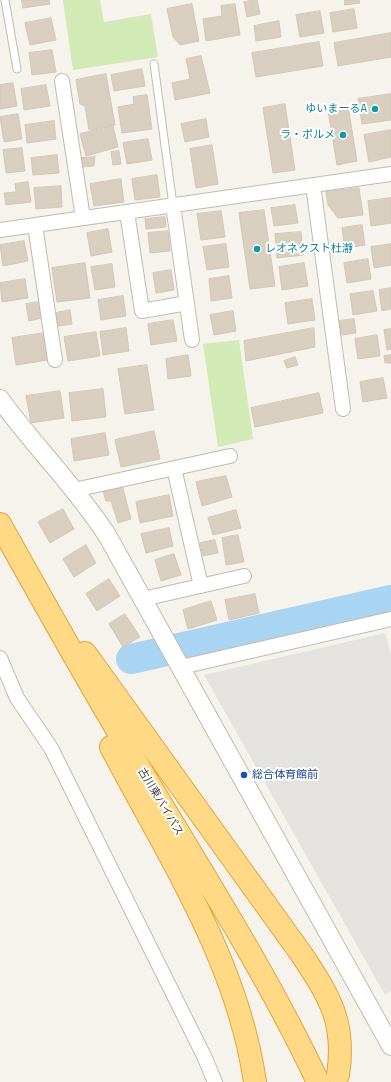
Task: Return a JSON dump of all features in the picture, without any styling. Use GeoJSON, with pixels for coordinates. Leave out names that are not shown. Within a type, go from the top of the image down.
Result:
{"type":"FeatureCollection","features":[{"type":"Feature","properties":{"kind":"highway","name":"古川東バイパス"},"geometry":{"type":"LineString","coordinates":[[0,524],[94,691],[244,943],[285,1016],[328,1078]]}},
{"type":"Feature","properties":{"kind":"highway"},"geometry":{"type":"LineString","coordinates":[[46,606],[94,664],[313,971],[336,1015],[341,1045],[328,1078]]}},
{"type":"Feature","properties":{"kind":"highway"},"geometry":{"type":"LineString","coordinates":[[94,691],[110,745],[186,886],[223,964],[244,1024],[255,1082]]}},
{"type":"Feature","properties":{"kind":"street"},"geometry":{"type":"LineString","coordinates":[[62,81],[83,218]]}},
{"type":"Feature","properties":{"kind":"street"},"geometry":{"type":"LineString","coordinates":[[0,230],[391,174]]}},
{"type":"Feature","properties":{"kind":"street"},"geometry":{"type":"LineString","coordinates":[[313,185],[343,409]]}},
{"type":"Feature","properties":{"kind":"street"},"geometry":{"type":"LineString","coordinates":[[173,205],[192,340]]}},
{"type":"Feature","properties":{"kind":"street"},"geometry":{"type":"LineString","coordinates":[[127,212],[142,311],[187,303]]}},
{"type":"Feature","properties":{"kind":"street"},"geometry":{"type":"LineString","coordinates":[[35,225],[55,360]]}},
{"type":"Feature","properties":{"kind":"street"},"geometry":{"type":"LineString","coordinates":[[0,399],[23,430],[87,505],[107,535],[391,1046]]}},
{"type":"Feature","properties":{"kind":"street"},"geometry":{"type":"LineString","coordinates":[[74,490],[230,456]]}},
{"type":"Feature","properties":{"kind":"street"},"geometry":{"type":"LineString","coordinates":[[174,468],[201,586]]}},
{"type":"Feature","properties":{"kind":"street"},"geometry":{"type":"LineString","coordinates":[[143,599],[244,576]]}},
{"type":"Feature","properties":{"kind":"street"},"geometry":{"type":"LineString","coordinates":[[175,655],[391,619]]}},
{"type":"Feature","properties":{"kind":"street"},"geometry":{"type":"LineString","coordinates":[[0,658],[17,698],[51,748],[194,1035],[215,1082]]}},
{"type":"Feature","properties":{"kind":"lane"},"geometry":{"type":"LineString","coordinates":[[5,0],[17,69]]}},
{"type":"Feature","properties":{"kind":"lane"},"geometry":{"type":"LineString","coordinates":[[154,64],[173,205]]}},
{"type":"Feature","properties":{"kind":"green space"},"geometry":{"type":"Polygon","coordinates":[[[63,0],[100,0],[104,22],[151,14],[158,57],[73,70],[63,0]]]}},
{"type":"Feature","properties":{"kind":"green space"},"geometry":{"type":"Polygon","coordinates":[[[239,340],[253,439],[218,447],[203,344],[239,340]]]}},
{"type":"Feature","properties":{"kind":"shaded area"},"geometry":{"type":"Polygon","coordinates":[[[385,633],[391,655],[391,991],[385,995],[204,675],[385,633]]]}},
{"type":"Feature","properties":{"kind":"building"},"geometry":{"type":"Polygon","coordinates":[[[22,0],[49,0],[50,4],[23,8],[22,0]]]}},
{"type":"Feature","properties":{"kind":"building"},"geometry":{"type":"Polygon","coordinates":[[[257,0],[260,14],[247,17],[244,2],[257,0]]]}},
{"type":"Feature","properties":{"kind":"building"},"geometry":{"type":"Polygon","coordinates":[[[345,0],[359,0],[360,3],[345,5],[345,0]]]}},
{"type":"Feature","properties":{"kind":"building"},"geometry":{"type":"Polygon","coordinates":[[[192,4],[199,41],[180,45],[173,37],[167,9],[192,4]]]}},
{"type":"Feature","properties":{"kind":"building"},"geometry":{"type":"Polygon","coordinates":[[[235,4],[240,35],[206,41],[203,19],[222,16],[221,6],[235,4]]]}},
{"type":"Feature","properties":{"kind":"building"},"geometry":{"type":"Polygon","coordinates":[[[354,9],[357,28],[333,32],[330,13],[354,9]]]}},
{"type":"Feature","properties":{"kind":"building"},"geometry":{"type":"Polygon","coordinates":[[[320,11],[324,33],[300,37],[296,15],[320,11]]]}},
{"type":"Feature","properties":{"kind":"building"},"geometry":{"type":"Polygon","coordinates":[[[51,18],[56,40],[30,45],[25,23],[51,18]]]}},
{"type":"Feature","properties":{"kind":"building"},"geometry":{"type":"Polygon","coordinates":[[[279,21],[281,37],[256,41],[254,26],[279,21]]]}},
{"type":"Feature","properties":{"kind":"building"},"geometry":{"type":"Polygon","coordinates":[[[391,33],[391,57],[338,66],[334,43],[391,33]]]}},
{"type":"Feature","properties":{"kind":"building"},"geometry":{"type":"Polygon","coordinates":[[[319,42],[323,66],[256,77],[252,53],[319,42]]]}},
{"type":"Feature","properties":{"kind":"building"},"geometry":{"type":"Polygon","coordinates":[[[52,50],[56,72],[32,75],[29,53],[52,50]]]}},
{"type":"Feature","properties":{"kind":"building"},"geometry":{"type":"Polygon","coordinates":[[[201,56],[210,93],[175,100],[172,83],[190,79],[186,59],[201,56]]]}},
{"type":"Feature","properties":{"kind":"building"},"geometry":{"type":"Polygon","coordinates":[[[142,69],[145,86],[114,91],[111,75],[142,69]]]}},
{"type":"Feature","properties":{"kind":"building"},"geometry":{"type":"Polygon","coordinates":[[[106,74],[115,125],[89,130],[85,106],[80,104],[76,80],[106,74]]]}},
{"type":"Feature","properties":{"kind":"building"},"geometry":{"type":"Polygon","coordinates":[[[13,83],[17,106],[0,109],[0,85],[13,83]]]}},
{"type":"Feature","properties":{"kind":"building"},"geometry":{"type":"Polygon","coordinates":[[[46,85],[50,106],[24,110],[21,89],[46,85]]]}},
{"type":"Feature","properties":{"kind":"building","name":"ゆいまーるA"},"geometry":{"type":"Polygon","coordinates":[[[391,94],[391,120],[362,124],[358,99],[391,94]]]}},
{"type":"Feature","properties":{"kind":"building"},"geometry":{"type":"Polygon","coordinates":[[[147,95],[152,129],[122,133],[118,107],[134,104],[133,97],[147,95]]]}},
{"type":"Feature","properties":{"kind":"building"},"geometry":{"type":"Polygon","coordinates":[[[285,104],[295,170],[273,173],[263,108],[285,104]]]}},
{"type":"Feature","properties":{"kind":"building","name":"ラ・ポルメ"},"geometry":{"type":"Polygon","coordinates":[[[348,106],[357,161],[337,165],[328,110],[348,106]]]}},
{"type":"Feature","properties":{"kind":"building"},"geometry":{"type":"Polygon","coordinates":[[[18,114],[22,139],[4,142],[0,117],[18,114]]]}},
{"type":"Feature","properties":{"kind":"building"},"geometry":{"type":"Polygon","coordinates":[[[206,119],[209,137],[185,142],[181,124],[206,119]]]}},
{"type":"Feature","properties":{"kind":"building"},"geometry":{"type":"Polygon","coordinates":[[[54,121],[56,139],[27,143],[25,125],[54,121]]]}},
{"type":"Feature","properties":{"kind":"building"},"geometry":{"type":"Polygon","coordinates":[[[113,126],[118,147],[86,156],[80,134],[113,126]]]}},
{"type":"Feature","properties":{"kind":"building"},"geometry":{"type":"Polygon","coordinates":[[[391,130],[391,157],[369,162],[364,135],[391,130]]]}},
{"type":"Feature","properties":{"kind":"building"},"geometry":{"type":"Polygon","coordinates":[[[148,139],[152,160],[127,164],[123,143],[148,139]]]}},
{"type":"Feature","properties":{"kind":"building"},"geometry":{"type":"Polygon","coordinates":[[[212,145],[218,184],[196,188],[190,149],[212,145]]]}},
{"type":"Feature","properties":{"kind":"building"},"geometry":{"type":"Polygon","coordinates":[[[22,148],[25,171],[6,173],[3,150],[22,148]]]}},
{"type":"Feature","properties":{"kind":"building"},"geometry":{"type":"Polygon","coordinates":[[[119,151],[121,164],[113,165],[111,152],[119,151]]]}},
{"type":"Feature","properties":{"kind":"building"},"geometry":{"type":"Polygon","coordinates":[[[57,155],[59,173],[33,175],[31,158],[57,155]]]}},
{"type":"Feature","properties":{"kind":"building"},"geometry":{"type":"Polygon","coordinates":[[[95,157],[94,166],[82,167],[82,158],[95,157]]]}},
{"type":"Feature","properties":{"kind":"building"},"geometry":{"type":"Polygon","coordinates":[[[157,175],[160,197],[135,200],[132,179],[157,175]]]}},
{"type":"Feature","properties":{"kind":"building"},"geometry":{"type":"Polygon","coordinates":[[[121,179],[124,202],[94,206],[90,184],[121,179]]]}},
{"type":"Feature","properties":{"kind":"building"},"geometry":{"type":"Polygon","coordinates":[[[28,182],[31,202],[6,205],[4,193],[16,192],[15,184],[28,182]]]}},
{"type":"Feature","properties":{"kind":"building"},"geometry":{"type":"Polygon","coordinates":[[[61,186],[62,207],[36,209],[34,188],[61,186]]]}},
{"type":"Feature","properties":{"kind":"building"},"geometry":{"type":"Polygon","coordinates":[[[359,188],[363,215],[338,218],[328,205],[326,192],[359,188]]]}},
{"type":"Feature","properties":{"kind":"building"},"geometry":{"type":"Polygon","coordinates":[[[391,198],[391,223],[371,226],[368,201],[391,198]]]}},
{"type":"Feature","properties":{"kind":"building"},"geometry":{"type":"Polygon","coordinates":[[[295,205],[298,223],[274,226],[271,208],[295,205]]]}},
{"type":"Feature","properties":{"kind":"building","name":"レオネクスト杜瀞"},"geometry":{"type":"Polygon","coordinates":[[[264,210],[275,286],[250,289],[239,213],[264,210]]]}},
{"type":"Feature","properties":{"kind":"building"},"geometry":{"type":"Polygon","coordinates":[[[221,211],[225,237],[201,240],[197,214],[221,211]]]}},
{"type":"Feature","properties":{"kind":"building"},"geometry":{"type":"Polygon","coordinates":[[[165,217],[166,227],[146,229],[145,219],[165,217]]]}},
{"type":"Feature","properties":{"kind":"building"},"geometry":{"type":"Polygon","coordinates":[[[362,225],[365,245],[345,248],[342,228],[362,225]]]}},
{"type":"Feature","properties":{"kind":"building"},"geometry":{"type":"Polygon","coordinates":[[[108,229],[112,252],[91,256],[87,233],[108,229]]]}},
{"type":"Feature","properties":{"kind":"building"},"geometry":{"type":"Polygon","coordinates":[[[168,231],[170,251],[150,253],[148,233],[168,231]]]}},
{"type":"Feature","properties":{"kind":"building"},"geometry":{"type":"Polygon","coordinates":[[[301,232],[303,255],[277,258],[275,234],[301,232]]]}},
{"type":"Feature","properties":{"kind":"building"},"geometry":{"type":"Polygon","coordinates":[[[24,241],[28,261],[3,266],[0,245],[24,241]]]}},
{"type":"Feature","properties":{"kind":"building"},"geometry":{"type":"Polygon","coordinates":[[[226,244],[229,267],[207,270],[203,247],[226,244]]]}},
{"type":"Feature","properties":{"kind":"building"},"geometry":{"type":"Polygon","coordinates":[[[391,244],[391,265],[374,268],[371,247],[391,244]]]}},
{"type":"Feature","properties":{"kind":"building"},"geometry":{"type":"Polygon","coordinates":[[[368,259],[371,279],[347,283],[344,263],[368,259]]]}},
{"type":"Feature","properties":{"kind":"building"},"geometry":{"type":"Polygon","coordinates":[[[85,263],[90,298],[57,302],[52,268],[85,263]]]}},
{"type":"Feature","properties":{"kind":"building"},"geometry":{"type":"Polygon","coordinates":[[[304,263],[308,286],[282,290],[279,267],[304,263]]]}},
{"type":"Feature","properties":{"kind":"building"},"geometry":{"type":"Polygon","coordinates":[[[112,264],[115,287],[95,290],[91,267],[112,264]]]}},
{"type":"Feature","properties":{"kind":"building"},"geometry":{"type":"Polygon","coordinates":[[[171,270],[174,290],[156,293],[153,273],[171,270]]]}},
{"type":"Feature","properties":{"kind":"building"},"geometry":{"type":"Polygon","coordinates":[[[229,276],[232,298],[211,301],[209,279],[229,276]]]}},
{"type":"Feature","properties":{"kind":"building"},"geometry":{"type":"Polygon","coordinates":[[[25,279],[28,298],[2,302],[0,283],[25,279]]]}},
{"type":"Feature","properties":{"kind":"building"},"geometry":{"type":"Polygon","coordinates":[[[391,288],[391,309],[382,311],[379,290],[391,288]]]}},
{"type":"Feature","properties":{"kind":"building"},"geometry":{"type":"Polygon","coordinates":[[[373,291],[377,311],[353,315],[350,294],[373,291]]]}},
{"type":"Feature","properties":{"kind":"building"},"geometry":{"type":"Polygon","coordinates":[[[123,296],[126,316],[101,320],[98,300],[123,296]]]}},
{"type":"Feature","properties":{"kind":"building"},"geometry":{"type":"Polygon","coordinates":[[[312,299],[315,320],[288,324],[285,303],[312,299]]]}},
{"type":"Feature","properties":{"kind":"building"},"geometry":{"type":"Polygon","coordinates":[[[39,302],[42,318],[29,321],[26,304],[39,302]]]}},
{"type":"Feature","properties":{"kind":"building"},"geometry":{"type":"Polygon","coordinates":[[[70,310],[72,324],[58,326],[56,313],[70,310]]]}},
{"type":"Feature","properties":{"kind":"building"},"geometry":{"type":"Polygon","coordinates":[[[233,311],[236,331],[214,335],[210,315],[233,311]]]}},
{"type":"Feature","properties":{"kind":"building"},"geometry":{"type":"Polygon","coordinates":[[[354,319],[356,333],[342,335],[339,321],[354,319]]]}},
{"type":"Feature","properties":{"kind":"building"},"geometry":{"type":"Polygon","coordinates":[[[173,320],[177,341],[151,345],[148,324],[173,320]]]}},
{"type":"Feature","properties":{"kind":"building"},"geometry":{"type":"Polygon","coordinates":[[[126,328],[129,351],[103,355],[100,332],[126,328]]]}},
{"type":"Feature","properties":{"kind":"building"},"geometry":{"type":"Polygon","coordinates":[[[314,328],[315,347],[246,361],[244,341],[314,328]]]}},
{"type":"Feature","properties":{"kind":"building"},"geometry":{"type":"Polygon","coordinates":[[[391,329],[391,349],[387,350],[384,330],[391,329]]]}},
{"type":"Feature","properties":{"kind":"building"},"geometry":{"type":"Polygon","coordinates":[[[96,332],[100,356],[68,361],[64,337],[96,332]]]}},
{"type":"Feature","properties":{"kind":"building"},"geometry":{"type":"Polygon","coordinates":[[[44,333],[48,360],[16,365],[12,338],[44,333]]]}},
{"type":"Feature","properties":{"kind":"building"},"geometry":{"type":"Polygon","coordinates":[[[377,335],[380,356],[358,359],[355,339],[377,335]]]}},
{"type":"Feature","properties":{"kind":"building"},"geometry":{"type":"Polygon","coordinates":[[[188,355],[191,376],[168,379],[166,359],[188,355]]]}},
{"type":"Feature","properties":{"kind":"building"},"geometry":{"type":"Polygon","coordinates":[[[391,355],[391,363],[385,363],[384,356],[391,355]]]}},
{"type":"Feature","properties":{"kind":"building"},"geometry":{"type":"Polygon","coordinates":[[[295,357],[298,365],[287,368],[284,361],[295,357]]]}},
{"type":"Feature","properties":{"kind":"building"},"geometry":{"type":"Polygon","coordinates":[[[147,365],[154,410],[125,414],[118,369],[147,365]]]}},
{"type":"Feature","properties":{"kind":"building"},"geometry":{"type":"Polygon","coordinates":[[[383,378],[387,398],[363,402],[360,382],[383,378]]]}},
{"type":"Feature","properties":{"kind":"building"},"geometry":{"type":"Polygon","coordinates":[[[103,389],[106,417],[72,421],[69,393],[103,389]]]}},
{"type":"Feature","properties":{"kind":"building"},"geometry":{"type":"Polygon","coordinates":[[[60,391],[64,418],[31,423],[26,396],[60,391]]]}},
{"type":"Feature","properties":{"kind":"building"},"geometry":{"type":"Polygon","coordinates":[[[319,393],[323,413],[255,427],[251,408],[319,393]]]}},
{"type":"Feature","properties":{"kind":"building"},"geometry":{"type":"Polygon","coordinates":[[[154,431],[160,459],[121,467],[115,440],[154,431]]]}},
{"type":"Feature","properties":{"kind":"building"},"geometry":{"type":"Polygon","coordinates":[[[105,433],[109,455],[74,461],[71,439],[105,433]]]}},
{"type":"Feature","properties":{"kind":"building"},"geometry":{"type":"Polygon","coordinates":[[[226,476],[232,497],[202,506],[196,482],[226,476]]]}},
{"type":"Feature","properties":{"kind":"building"},"geometry":{"type":"Polygon","coordinates":[[[122,485],[131,519],[118,523],[111,501],[106,501],[103,491],[122,485]]]}},
{"type":"Feature","properties":{"kind":"building"},"geometry":{"type":"Polygon","coordinates":[[[169,495],[173,516],[140,523],[136,502],[169,495]]]}},
{"type":"Feature","properties":{"kind":"building"},"geometry":{"type":"Polygon","coordinates":[[[63,509],[74,529],[50,543],[38,522],[63,509]]]}},
{"type":"Feature","properties":{"kind":"building"},"geometry":{"type":"Polygon","coordinates":[[[236,510],[241,528],[213,535],[208,518],[236,510]]]}},
{"type":"Feature","properties":{"kind":"building"},"geometry":{"type":"Polygon","coordinates":[[[169,528],[173,546],[146,553],[141,534],[169,528]]]}},
{"type":"Feature","properties":{"kind":"building"},"geometry":{"type":"Polygon","coordinates":[[[238,535],[244,562],[226,565],[222,538],[238,535]]]}},
{"type":"Feature","properties":{"kind":"building"},"geometry":{"type":"Polygon","coordinates":[[[215,540],[218,553],[203,556],[200,543],[215,540]]]}},
{"type":"Feature","properties":{"kind":"building"},"geometry":{"type":"Polygon","coordinates":[[[86,545],[96,563],[74,577],[63,559],[86,545]]]}},
{"type":"Feature","properties":{"kind":"building"},"geometry":{"type":"Polygon","coordinates":[[[174,554],[181,575],[161,581],[155,560],[174,554]]]}},
{"type":"Feature","properties":{"kind":"building"},"geometry":{"type":"Polygon","coordinates":[[[109,579],[120,596],[97,611],[86,594],[109,579]]]}},
{"type":"Feature","properties":{"kind":"building"},"geometry":{"type":"Polygon","coordinates":[[[255,594],[259,613],[229,620],[225,600],[255,594]]]}},
{"type":"Feature","properties":{"kind":"building"},"geometry":{"type":"Polygon","coordinates":[[[211,601],[217,620],[188,629],[183,610],[211,601]]]}},
{"type":"Feature","properties":{"kind":"building"},"geometry":{"type":"Polygon","coordinates":[[[125,614],[140,637],[123,647],[109,624],[125,614]]]}},
{"type":"Feature","properties":{"kind":"waterway"},"geometry":{"type":"LineString","coordinates":[[131,659],[391,600]]}},
{"type":"Feature","properties":{"kind":"place","name":"ゆいまーるA"},"geometry":{"type":"Point","coordinates":[375,109]}},
{"type":"Feature","properties":{"kind":"place","name":"ラ・ポルメ"},"geometry":{"type":"Point","coordinates":[343,135]}},
{"type":"Feature","properties":{"kind":"place","name":"レオネクスト杜瀞"},"geometry":{"type":"Point","coordinates":[257,249]}},
{"type":"Feature","properties":{"kind":"place","name":"総合体育館前"},"geometry":{"type":"Point","coordinates":[244,775]}}]}
